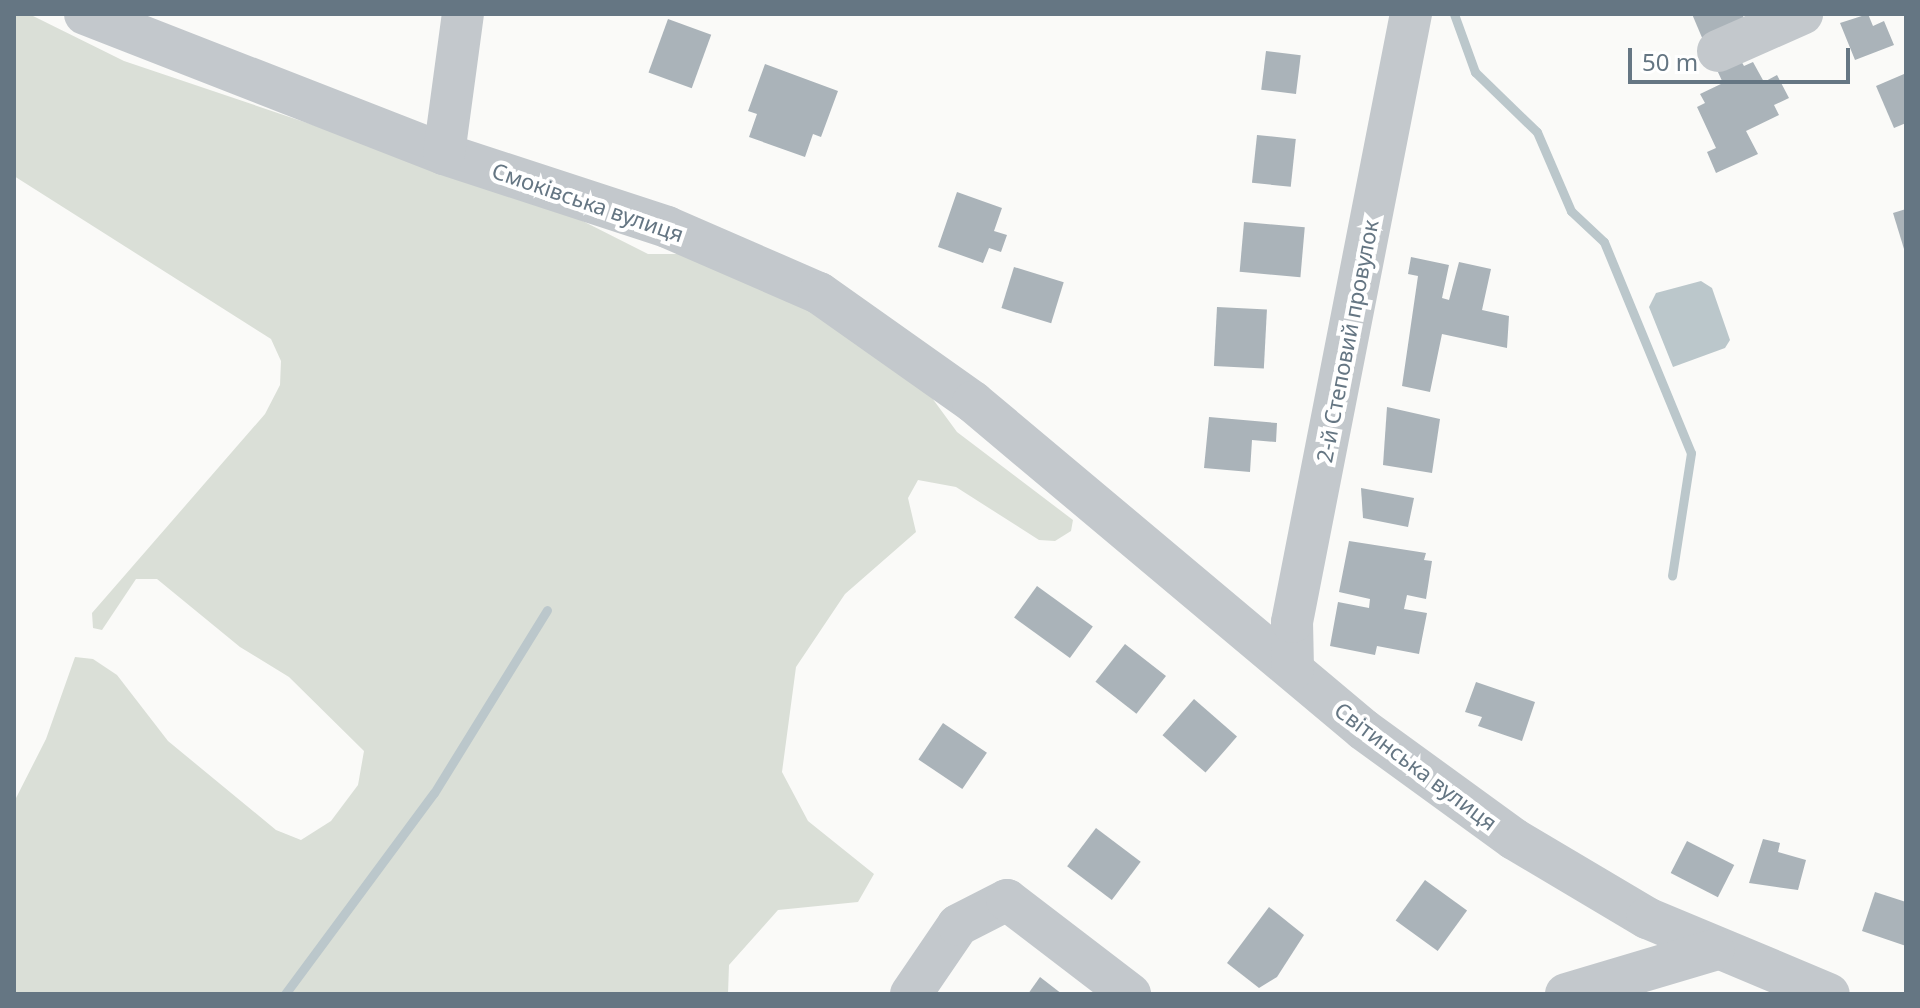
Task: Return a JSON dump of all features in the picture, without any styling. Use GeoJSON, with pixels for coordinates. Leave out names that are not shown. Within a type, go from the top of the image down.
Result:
{"type":"FeatureCollection","features":[{"type":"Feature","properties":{"kind":"street","name":"Смоківська вулиця"},"geometry":{"type":"LineString","coordinates":[[85,14],[444,154],[667,227],[819,293],[903,350],[1049,465]]}},
{"type":"Feature","properties":{"kind":"street"},"geometry":{"type":"LineString","coordinates":[[444,154],[463,14]]}},
{"type":"Feature","properties":{"kind":"street","name":"2-й Степовий провулок"},"geometry":{"type":"LineString","coordinates":[[1293,669],[1292,622],[1411,14]]}},
{"type":"Feature","properties":{"kind":"street"},"geometry":{"type":"LineString","coordinates":[[1718,51],[1802,14]]}},
{"type":"Feature","properties":{"kind":"street","name":"Світинська вулиця"},"geometry":{"type":"LineString","coordinates":[[1049,465],[1364,730],[1514,839],[1647,918],[1714,950],[1829,994]]}},
{"type":"Feature","properties":{"kind":"street"},"geometry":{"type":"LineString","coordinates":[[911,994],[958,925],[1007,900],[1130,994]]}},
{"type":"Feature","properties":{"kind":"street"},"geometry":{"type":"LineString","coordinates":[[1566,994],[1714,950]]}},
{"type":"Feature","properties":{"kind":"street"},"geometry":{"type":"LineString","coordinates":[[1675,994],[1714,950]]}},
{"type":"Feature","properties":{"kind":"shaded area"},"geometry":{"type":"Polygon","coordinates":[[[14,14],[29,14],[124,61],[553,206],[648,254],[688,254],[804,306],[924,387],[957,432],[1073,520],[1071,531],[1055,541],[1039,540],[956,487],[918,480],[908,498],[916,532],[845,594],[796,667],[782,772],[808,821],[874,874],[858,902],[778,910],[729,965],[728,994],[14,994],[14,802],[46,739],[75,657],[93,659],[117,675],[168,741],[276,830],[301,840],[331,821],[358,785],[364,751],[289,677],[240,647],[157,579],[136,579],[102,630],[93,628],[92,613],[265,414],[280,385],[281,361],[271,339],[14,176],[14,14]]]}},
{"type":"Feature","properties":{"kind":"shaded area"},"geometry":{"type":"Polygon","coordinates":[[[1701,281],[1712,288],[1730,340],[1725,348],[1673,367],[1649,307],[1656,293],[1701,281]]]}},
{"type":"Feature","properties":{"kind":"building"},"geometry":{"type":"Polygon","coordinates":[[[1692,14],[1742,14],[1746,22],[1703,40],[1692,14]]]}},
{"type":"Feature","properties":{"kind":"building"},"geometry":{"type":"Polygon","coordinates":[[[1868,14],[1873,26],[1884,21],[1894,45],[1855,60],[1840,23],[1868,14]]]}},
{"type":"Feature","properties":{"kind":"building"},"geometry":{"type":"Polygon","coordinates":[[[668,19],[711,35],[692,88],[649,73],[668,19]]]}},
{"type":"Feature","properties":{"kind":"building"},"geometry":{"type":"Polygon","coordinates":[[[1266,51],[1301,55],[1296,94],[1261,90],[1266,51]]]}},
{"type":"Feature","properties":{"kind":"building"},"geometry":{"type":"Polygon","coordinates":[[[1740,59],[1744,66],[1753,62],[1764,82],[1777,75],[1789,98],[1774,105],[1779,115],[1746,131],[1758,154],[1716,173],[1707,152],[1716,148],[1697,107],[1705,103],[1700,94],[1723,83],[1717,70],[1740,59]]]}},
{"type":"Feature","properties":{"kind":"building"},"geometry":{"type":"Polygon","coordinates":[[[765,64],[838,91],[821,137],[813,134],[805,157],[749,137],[757,114],[748,111],[765,64]]]}},
{"type":"Feature","properties":{"kind":"building"},"geometry":{"type":"Polygon","coordinates":[[[1904,74],[1906,123],[1894,128],[1876,86],[1904,74]]]}},
{"type":"Feature","properties":{"kind":"building"},"geometry":{"type":"Polygon","coordinates":[[[1257,135],[1296,139],[1291,187],[1252,183],[1257,135]]]}},
{"type":"Feature","properties":{"kind":"building"},"geometry":{"type":"Polygon","coordinates":[[[957,192],[1002,208],[994,231],[1007,235],[1001,252],[989,248],[983,263],[938,247],[957,192]]]}},
{"type":"Feature","properties":{"kind":"building"},"geometry":{"type":"Polygon","coordinates":[[[1906,209],[1906,248],[1904,249],[1893,213],[1906,209]]]}},
{"type":"Feature","properties":{"kind":"building"},"geometry":{"type":"Polygon","coordinates":[[[1244,222],[1305,227],[1300,277],[1240,272],[1244,222]]]}},
{"type":"Feature","properties":{"kind":"building"},"geometry":{"type":"Polygon","coordinates":[[[1411,257],[1449,265],[1442,298],[1449,300],[1459,262],[1491,269],[1482,310],[1509,316],[1507,348],[1442,334],[1430,392],[1402,386],[1418,276],[1408,274],[1411,257]]]}},
{"type":"Feature","properties":{"kind":"building"},"geometry":{"type":"Polygon","coordinates":[[[1014,267],[1064,282],[1051,323],[1001,308],[1014,267]]]}},
{"type":"Feature","properties":{"kind":"building"},"geometry":{"type":"Polygon","coordinates":[[[1217,307],[1267,310],[1264,369],[1214,366],[1217,307]]]}},
{"type":"Feature","properties":{"kind":"building"},"geometry":{"type":"Polygon","coordinates":[[[1387,407],[1440,419],[1432,473],[1383,465],[1387,407]]]}},
{"type":"Feature","properties":{"kind":"building"},"geometry":{"type":"Polygon","coordinates":[[[1209,417],[1277,423],[1276,442],[1252,440],[1250,472],[1204,468],[1209,417]]]}},
{"type":"Feature","properties":{"kind":"building"},"geometry":{"type":"Polygon","coordinates":[[[1361,488],[1414,498],[1408,527],[1363,518],[1361,488]]]}},
{"type":"Feature","properties":{"kind":"building"},"geometry":{"type":"Polygon","coordinates":[[[1349,541],[1426,553],[1424,560],[1432,561],[1426,599],[1407,595],[1404,609],[1427,613],[1419,654],[1377,646],[1375,655],[1330,646],[1338,602],[1369,608],[1370,599],[1339,592],[1349,541]]]}},
{"type":"Feature","properties":{"kind":"building"},"geometry":{"type":"Polygon","coordinates":[[[1037,586],[1093,627],[1070,658],[1014,618],[1037,586]]]}},
{"type":"Feature","properties":{"kind":"building"},"geometry":{"type":"Polygon","coordinates":[[[1125,644],[1166,676],[1136,714],[1095,682],[1125,644]]]}},
{"type":"Feature","properties":{"kind":"building"},"geometry":{"type":"Polygon","coordinates":[[[1476,682],[1535,702],[1522,741],[1478,726],[1482,717],[1465,712],[1476,682]]]}},
{"type":"Feature","properties":{"kind":"building"},"geometry":{"type":"Polygon","coordinates":[[[1194,699],[1237,736],[1206,773],[1163,735],[1194,699]]]}},
{"type":"Feature","properties":{"kind":"building"},"geometry":{"type":"Polygon","coordinates":[[[943,723],[987,753],[962,789],[918,759],[943,723]]]}},
{"type":"Feature","properties":{"kind":"building"},"geometry":{"type":"Polygon","coordinates":[[[1096,828],[1141,862],[1112,900],[1067,866],[1096,828]]]}},
{"type":"Feature","properties":{"kind":"building"},"geometry":{"type":"Polygon","coordinates":[[[1763,839],[1780,843],[1778,852],[1806,860],[1798,890],[1749,883],[1763,839]]]}},
{"type":"Feature","properties":{"kind":"building"},"geometry":{"type":"Polygon","coordinates":[[[1687,841],[1734,865],[1718,897],[1671,873],[1687,841]]]}},
{"type":"Feature","properties":{"kind":"building"},"geometry":{"type":"Polygon","coordinates":[[[1425,880],[1467,911],[1438,951],[1396,920],[1425,880]]]}},
{"type":"Feature","properties":{"kind":"building"},"geometry":{"type":"Polygon","coordinates":[[[1875,892],[1906,902],[1906,946],[1862,931],[1875,892]]]}},
{"type":"Feature","properties":{"kind":"building"},"geometry":{"type":"Polygon","coordinates":[[[1269,907],[1304,935],[1277,977],[1259,988],[1227,963],[1269,907]]]}},
{"type":"Feature","properties":{"kind":"building"},"geometry":{"type":"Polygon","coordinates":[[[1040,977],[1062,994],[1028,994],[1040,977]]]}},
{"type":"Feature","properties":{"kind":"waterway"},"geometry":{"type":"LineString","coordinates":[[1454,14],[1475,72],[1537,132],[1571,211],[1604,242],[1691,453],[1672,576]]}},
{"type":"Feature","properties":{"kind":"waterway"},"geometry":{"type":"LineString","coordinates":[[285,994],[434,793],[547,610]]}}]}
